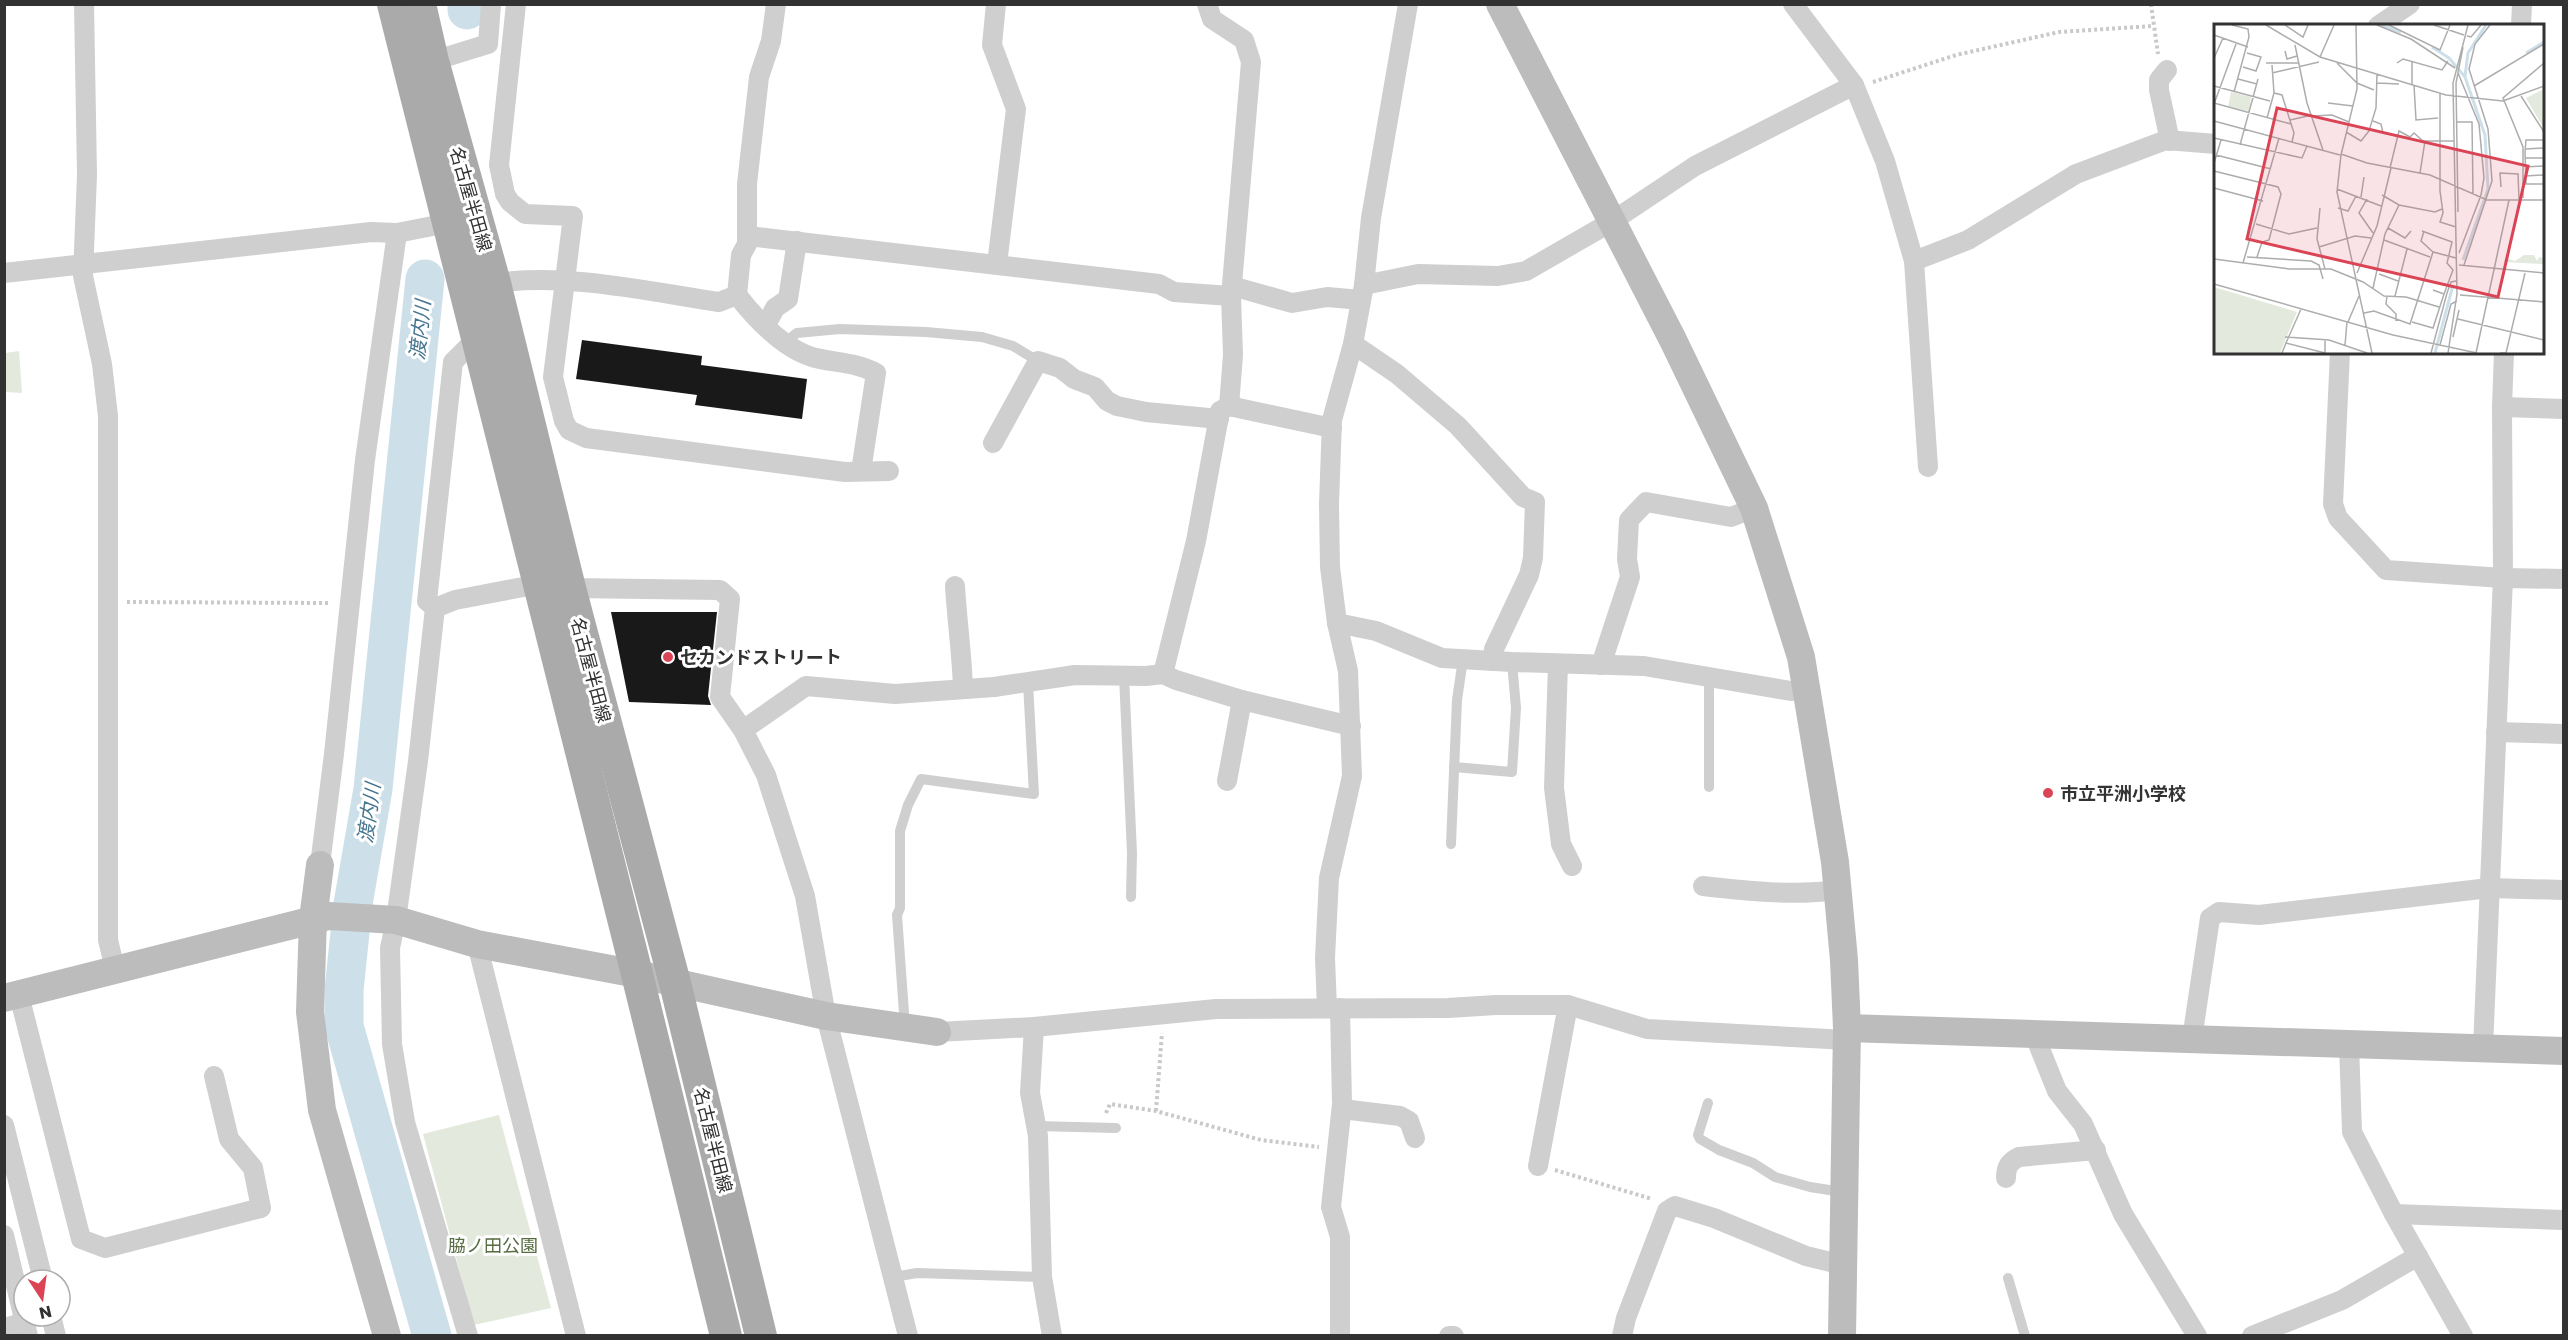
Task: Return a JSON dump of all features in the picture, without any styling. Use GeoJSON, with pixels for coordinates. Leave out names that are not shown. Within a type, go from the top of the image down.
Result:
{"type":"FeatureCollection","features":[{"type":"Feature","properties":{"kind":"main road","name":"名古屋半田線"},"geometry":{"type":"LineString","coordinates":[[393,4],[726,1335]]}},
{"type":"Feature","properties":{"kind":"main road","name":"名古屋半田線"},"geometry":{"type":"LineString","coordinates":[[420,4],[433,61],[495,283],[570,588],[675,983],[761,1335]]}},
{"type":"Feature","properties":{"kind":"street"},"geometry":{"type":"LineString","coordinates":[[84,4],[87,176],[83,276],[102,364],[108,416],[108,940],[115,969]]}},
{"type":"Feature","properties":{"kind":"street"},"geometry":{"type":"LineString","coordinates":[[433,61],[488,44],[491,4]]}},
{"type":"Feature","properties":{"kind":"street"},"geometry":{"type":"LineString","coordinates":[[516,4],[499,165],[505,194],[510,202],[525,214],[573,216],[553,377],[564,421],[569,430],[575,435],[586,438],[845,472],[889,471]]}},
{"type":"Feature","properties":{"kind":"street"},"geometry":{"type":"LineString","coordinates":[[776,4],[771,41],[759,77],[747,184],[748,236],[747,244],[741,255],[736,295],[748,310],[785,342],[810,356],[862,365],[876,373],[861,471]]}},
{"type":"Feature","properties":{"kind":"street"},"geometry":{"type":"LineString","coordinates":[[996,4],[992,45],[1016,109],[997,264]]}},
{"type":"Feature","properties":{"kind":"street"},"geometry":{"type":"LineString","coordinates":[[1163,674],[1196,541],[1224,413],[1233,355],[1231,291],[1251,62],[1244,40],[1212,20],[1207,4]]}},
{"type":"Feature","properties":{"kind":"street"},"geometry":{"type":"LineString","coordinates":[[1340,1335],[1340,1237],[1331,1207],[1342,1109],[1326,908],[1329,878],[1352,776],[1348,671],[1337,623],[1330,567],[1329,504],[1332,420],[1353,344],[1371,218],[1408,4]]}},
{"type":"Feature","properties":{"kind":"street"},"geometry":{"type":"LineString","coordinates":[[1500,4],[1673,340],[1754,508],[1769,548],[1802,657],[1822,771],[1838,890],[1847,1034],[1842,1335]]}},
{"type":"Feature","properties":{"kind":"street"},"geometry":{"type":"LineString","coordinates":[[1793,4],[1855,87],[1885,161],[1914,261],[1928,467]]}},
{"type":"Feature","properties":{"kind":"street"},"geometry":{"type":"LineString","coordinates":[[2381,24],[2410,4]]}},
{"type":"Feature","properties":{"kind":"street"},"geometry":{"type":"LineString","coordinates":[[2521,24],[2522,4]]}},
{"type":"Feature","properties":{"kind":"street"},"geometry":{"type":"LineString","coordinates":[[2165,72],[2159,80],[2159,90],[2170,141]]}},
{"type":"Feature","properties":{"kind":"street"},"geometry":{"type":"LineString","coordinates":[[748,236],[1159,284],[1174,292],[1231,291],[1292,303],[1362,292],[1418,274],[1513,274],[1526,271],[1611,222],[1695,165],[1855,87]]}},
{"type":"Feature","properties":{"kind":"street"},"geometry":{"type":"LineString","coordinates":[[1914,261],[1968,240],[2076,174],[2170,141],[2214,144]]}},
{"type":"Feature","properties":{"kind":"street"},"geometry":{"type":"LineString","coordinates":[[4,273],[371,232],[397,233],[448,223]]}},
{"type":"Feature","properties":{"kind":"street"},"geometry":{"type":"LineString","coordinates":[[387,1335],[322,1110],[310,1012],[321,917],[320,865],[365,459],[397,233]]}},
{"type":"Feature","properties":{"kind":"street"},"geometry":{"type":"LineString","coordinates":[[766,325],[775,308],[788,299],[797,241]]}},
{"type":"Feature","properties":{"kind":"street"},"geometry":{"type":"LineString","coordinates":[[495,283],[538,278],[564,280],[719,302],[736,295]]}},
{"type":"Feature","properties":{"kind":"street"},"geometry":{"type":"LineString","coordinates":[[435,608],[427,601],[453,362],[477,338]]}},
{"type":"Feature","properties":{"kind":"street"},"geometry":{"type":"LineString","coordinates":[[1353,344],[1397,374],[1458,426],[1523,497],[1535,502],[1533,558],[1529,575],[1494,649],[1492,661]]}},
{"type":"Feature","properties":{"kind":"street"},"geometry":{"type":"LineString","coordinates":[[2340,354],[2333,504],[2338,518],[2386,570],[2503,578],[2564,579]]}},
{"type":"Feature","properties":{"kind":"street"},"geometry":{"type":"LineString","coordinates":[[2483,1048],[2503,578],[2504,354]]}},
{"type":"Feature","properties":{"kind":"street"},"geometry":{"type":"LineString","coordinates":[[993,443],[1038,361],[1060,368],[1074,379],[1095,387],[1107,401],[1117,406],[1146,412],[1224,413],[1332,428]]}},
{"type":"Feature","properties":{"kind":"street"},"geometry":{"type":"LineString","coordinates":[[2502,407],[2564,409]]}},
{"type":"Feature","properties":{"kind":"street"},"geometry":{"type":"LineString","coordinates":[[1601,665],[1630,577],[1627,559],[1629,520],[1646,502],[1731,517],[1754,508]]}},
{"type":"Feature","properties":{"kind":"street"},"geometry":{"type":"LineString","coordinates":[[435,608],[455,600],[539,584]]}},
{"type":"Feature","properties":{"kind":"street"},"geometry":{"type":"LineString","coordinates":[[955,586],[957,623],[962,647],[963,689]]}},
{"type":"Feature","properties":{"kind":"street"},"geometry":{"type":"LineString","coordinates":[[570,588],[720,590],[730,599],[720,697],[743,730],[766,775],[805,896],[826,1016],[908,1335]]}},
{"type":"Feature","properties":{"kind":"street"},"geometry":{"type":"LineString","coordinates":[[435,608],[418,761],[390,920],[392,1044],[405,1122],[468,1335]]}},
{"type":"Feature","properties":{"kind":"street"},"geometry":{"type":"LineString","coordinates":[[1337,623],[1376,631],[1442,658],[1644,666],[1791,692],[1807,690]]}},
{"type":"Feature","properties":{"kind":"street"},"geometry":{"type":"LineString","coordinates":[[1558,664],[1554,788],[1561,844],[1572,866]]}},
{"type":"Feature","properties":{"kind":"street"},"geometry":{"type":"LineString","coordinates":[[743,730],[806,686],[895,694],[1028,683],[1075,675],[1163,674],[1242,700],[1351,726]]}},
{"type":"Feature","properties":{"kind":"street"},"geometry":{"type":"LineString","coordinates":[[1227,781],[1242,700]]}},
{"type":"Feature","properties":{"kind":"street"},"geometry":{"type":"LineString","coordinates":[[2496,732],[2564,734]]}},
{"type":"Feature","properties":{"kind":"street"},"geometry":{"type":"LineString","coordinates":[[1702,886],[1768,892],[1817,893],[1838,890]]}},
{"type":"Feature","properties":{"kind":"street"},"geometry":{"type":"LineString","coordinates":[[2192,1039],[2210,918],[2219,912],[2259,915],[2489,888],[2564,890]]}},
{"type":"Feature","properties":{"kind":"street"},"geometry":{"type":"LineString","coordinates":[[214,1076],[229,1139],[253,1168],[261,1208],[105,1248],[81,1239],[12,997],[115,969],[187,954],[321,917],[390,920],[477,944],[637,974],[826,1016],[937,1032],[1034,1027],[1216,1009],[1568,1005],[1647,1029],[1847,1034],[2034,1034],[2564,1051]]}},
{"type":"Feature","properties":{"kind":"street"},"geometry":{"type":"LineString","coordinates":[[477,944],[576,1335]]}},
{"type":"Feature","properties":{"kind":"street"},"geometry":{"type":"LineString","coordinates":[[1538,1166],[1568,1005]]}},
{"type":"Feature","properties":{"kind":"street"},"geometry":{"type":"LineString","coordinates":[[1034,1027],[1030,1092],[1036,1126],[1042,1276],[1052,1335]]}},
{"type":"Feature","properties":{"kind":"street"},"geometry":{"type":"LineString","coordinates":[[2034,1034],[2057,1091],[2083,1124],[2123,1214],[2197,1335]]}},
{"type":"Feature","properties":{"kind":"street"},"geometry":{"type":"LineString","coordinates":[[2349,1044],[2352,1132],[2394,1214],[2463,1335]]}},
{"type":"Feature","properties":{"kind":"street"},"geometry":{"type":"LineString","coordinates":[[1342,1109],[1400,1116],[1409,1121],[1415,1138]]}},
{"type":"Feature","properties":{"kind":"street"},"geometry":{"type":"LineString","coordinates":[[4,1125],[40,1268]]}},
{"type":"Feature","properties":{"kind":"street"},"geometry":{"type":"LineString","coordinates":[[2006,1178],[2006,1170],[2011,1161],[2019,1157],[2096,1150]]}},
{"type":"Feature","properties":{"kind":"street"},"geometry":{"type":"LineString","coordinates":[[1622,1335],[1626,1318],[1667,1211],[1675,1206],[1714,1218],[1806,1256],[1843,1265]]}},
{"type":"Feature","properties":{"kind":"street"},"geometry":{"type":"LineString","coordinates":[[2394,1214],[2564,1220]]}},
{"type":"Feature","properties":{"kind":"street"},"geometry":{"type":"LineString","coordinates":[[4,1235],[26,1329],[4,1328]]}},
{"type":"Feature","properties":{"kind":"street"},"geometry":{"type":"LineString","coordinates":[[2252,1335],[2342,1300],[2418,1256]]}},
{"type":"Feature","properties":{"kind":"lane"},"geometry":{"type":"LineString","coordinates":[[785,342],[797,333],[840,329],[926,332],[982,337],[1013,346],[1038,361]]}},
{"type":"Feature","properties":{"kind":"lane"},"geometry":{"type":"LineString","coordinates":[[1452,844],[1457,700],[1463,659]]}},
{"type":"Feature","properties":{"kind":"lane"},"geometry":{"type":"LineString","coordinates":[[1454,767],[1512,772],[1516,708],[1512,662]]}},
{"type":"Feature","properties":{"kind":"lane"},"geometry":{"type":"LineString","coordinates":[[1124,676],[1132,853],[1131,897]]}},
{"type":"Feature","properties":{"kind":"lane"},"geometry":{"type":"LineString","coordinates":[[1709,677],[1709,787]]}},
{"type":"Feature","properties":{"kind":"lane"},"geometry":{"type":"LineString","coordinates":[[905,1027],[897,915],[900,908],[900,831],[908,804],[921,779],[1034,794],[1028,683]]}},
{"type":"Feature","properties":{"kind":"lane"},"geometry":{"type":"LineString","coordinates":[[1708,1103],[1698,1135],[1700,1139],[1719,1150],[1753,1163],[1775,1177],[1810,1187],[1844,1193]]}},
{"type":"Feature","properties":{"kind":"lane"},"geometry":{"type":"LineString","coordinates":[[1036,1126],[1112,1128]]}},
{"type":"Feature","properties":{"kind":"lane"},"geometry":{"type":"LineString","coordinates":[[893,1277],[917,1273],[1042,1276]]}},
{"type":"Feature","properties":{"kind":"lane"},"geometry":{"type":"LineString","coordinates":[[2008,1278],[2025,1335]]}},
{"type":"Feature","properties":{"kind":"path"},"geometry":{"type":"LineString","coordinates":[[2151,4],[2153,27],[2165,72]]}},
{"type":"Feature","properties":{"kind":"path"},"geometry":{"type":"LineString","coordinates":[[1855,87],[1956,55],[2059,32],[2153,27]]}},
{"type":"Feature","properties":{"kind":"path"},"geometry":{"type":"LineString","coordinates":[[108,602],[350,603]]}},
{"type":"Feature","properties":{"kind":"path"},"geometry":{"type":"LineString","coordinates":[[1156,1111],[1164,1014]]}},
{"type":"Feature","properties":{"kind":"path"},"geometry":{"type":"LineString","coordinates":[[1112,1128],[1105,1114],[1110,1104],[1156,1111],[1261,1140],[1338,1149]]}},
{"type":"Feature","properties":{"kind":"path"},"geometry":{"type":"LineString","coordinates":[[1538,1166],[1675,1206]]}},
{"type":"Feature","properties":{"kind":"green space"},"geometry":{"type":"Polygon","coordinates":[[[19,351],[22,393],[5,392],[5,353],[19,351]]]}},
{"type":"Feature","properties":{"kind":"green space","name":"脇ノ田公園"},"geometry":{"type":"Polygon","coordinates":[[[499,1115],[551,1308],[474,1325],[423,1134],[499,1115]]]}},
{"type":"Feature","properties":{"kind":"building"},"geometry":{"type":"Polygon","coordinates":[[[582,340],[702,356],[701,365],[807,379],[802,419],[695,405],[697,395],[576,379],[582,340]]]}},
{"type":"Feature","properties":{"kind":"building","name":"セカンドストリート"},"geometry":{"type":"Polygon","coordinates":[[[611,612],[717,612],[708,696],[711,705],[629,702],[611,612]]]}},
{"type":"Feature","properties":{"kind":"waterway","name":"渡内川"},"geometry":{"type":"LineString","coordinates":[[467,4],[467,10]]}},
{"type":"Feature","properties":{"kind":"waterway","name":"渡内川"},"geometry":{"type":"LineString","coordinates":[[425,279],[373,789],[353,904],[344,990],[344,1026],[432,1336]]}},
{"type":"Feature","properties":{"kind":"place","name":"セカンドストリート"},"geometry":{"type":"Point","coordinates":[668,657]}},
{"type":"Feature","properties":{"kind":"place","name":"市立平洲小学校"},"geometry":{"type":"Point","coordinates":[2048,793]}}]}
